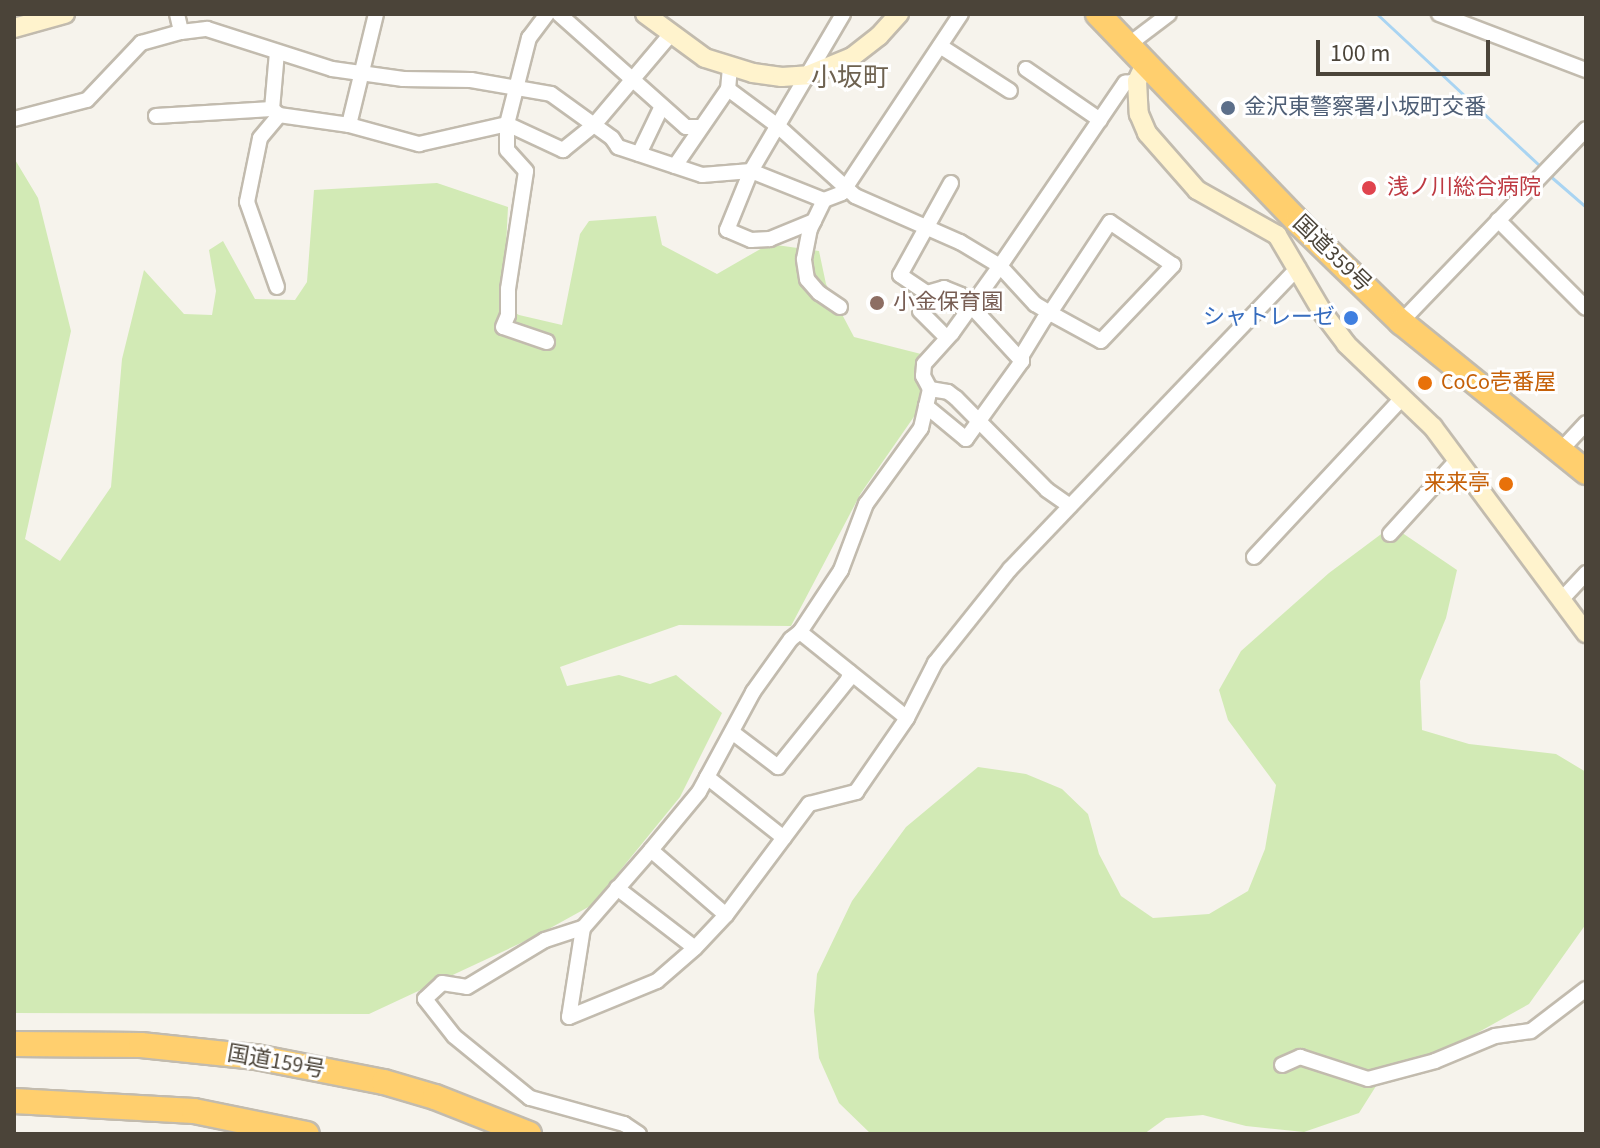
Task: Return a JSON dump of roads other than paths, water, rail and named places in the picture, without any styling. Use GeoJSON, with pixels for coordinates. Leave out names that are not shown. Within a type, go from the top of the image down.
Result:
{"type":"FeatureCollection","features":[{"type":"Feature","properties":{"kind":"highway","name":"国道359号"},"geometry":{"type":"LineString","coordinates":[[1098,14],[1128,45],[1141,72],[1289,230],[1586,472]]}},
{"type":"Feature","properties":{"kind":"highway","name":"国道159号"},"geometry":{"type":"LineString","coordinates":[[14,1044],[141,1045],[294,1063],[435,1097],[529,1134]]}},
{"type":"Feature","properties":{"kind":"highway"},"geometry":{"type":"LineString","coordinates":[[14,1101],[194,1111],[307,1134]]}},
{"type":"Feature","properties":{"kind":"street"},"geometry":{"type":"LineString","coordinates":[[14,28],[65,14]]}},
{"type":"Feature","properties":{"kind":"street"},"geometry":{"type":"LineString","coordinates":[[177,14],[181,32]]}},
{"type":"Feature","properties":{"kind":"street"},"geometry":{"type":"LineString","coordinates":[[349,125],[376,14]]}},
{"type":"Feature","properties":{"kind":"street"},"geometry":{"type":"LineString","coordinates":[[547,14],[529,38],[507,124],[507,150],[524,165],[526,171],[508,289],[508,315],[503,327],[547,342]]}},
{"type":"Feature","properties":{"kind":"street"},"geometry":{"type":"LineString","coordinates":[[559,14],[686,127],[701,127]]}},
{"type":"Feature","properties":{"kind":"street"},"geometry":{"type":"LineString","coordinates":[[645,14],[705,58],[730,67],[782,77],[808,75],[852,57],[879,36],[899,14]]}},
{"type":"Feature","properties":{"kind":"street"},"geometry":{"type":"LineString","coordinates":[[814,221],[770,239],[751,240],[727,230],[751,171],[843,14]]}},
{"type":"Feature","properties":{"kind":"street"},"geometry":{"type":"LineString","coordinates":[[14,119],[87,100],[141,43],[181,32],[207,29],[332,69],[551,94],[618,147],[702,175],[751,171],[824,200],[842,193],[961,14]]}},
{"type":"Feature","properties":{"kind":"street"},"geometry":{"type":"LineString","coordinates":[[1128,45],[1169,14]]}},
{"type":"Feature","properties":{"kind":"street"},"geometry":{"type":"LineString","coordinates":[[1439,14],[1586,70]]}},
{"type":"Feature","properties":{"kind":"street"},"geometry":{"type":"LineString","coordinates":[[156,116],[276,112],[349,125],[419,144],[507,124],[563,150],[594,125],[671,34]]}},
{"type":"Feature","properties":{"kind":"street"},"geometry":{"type":"LineString","coordinates":[[940,46],[1010,91]]}},
{"type":"Feature","properties":{"kind":"street"},"geometry":{"type":"LineString","coordinates":[[277,52],[276,112],[260,138],[247,202],[277,287]]}},
{"type":"Feature","properties":{"kind":"street"},"geometry":{"type":"LineString","coordinates":[[675,166],[728,89],[730,67]]}},
{"type":"Feature","properties":{"kind":"street"},"geometry":{"type":"LineString","coordinates":[[1026,69],[1100,120]]}},
{"type":"Feature","properties":{"kind":"street"},"geometry":{"type":"LineString","coordinates":[[1141,72],[1125,83],[1000,266],[924,364],[923,376],[930,389],[921,428],[874,490],[841,570],[800,632],[791,639],[753,692],[707,777],[651,850],[583,928],[569,1017],[657,981],[695,948],[726,915],[809,804],[856,792],[907,718],[935,663],[1010,569],[1298,268]]}},
{"type":"Feature","properties":{"kind":"street"},"geometry":{"type":"LineString","coordinates":[[1141,72],[1139,114],[1147,133],[1197,190],[1289,230],[1298,268],[1346,344],[1403,397],[1458,459],[1586,633]]}},
{"type":"Feature","properties":{"kind":"street"},"geometry":{"type":"LineString","coordinates":[[728,89],[779,127],[855,196],[960,242],[1000,266],[1035,304],[1050,313],[1101,341],[1173,265],[1110,222],[1050,313],[1022,355],[1022,361],[966,439],[926,406]]}},
{"type":"Feature","properties":{"kind":"street"},"geometry":{"type":"LineString","coordinates":[[639,154],[662,106]]}},
{"type":"Feature","properties":{"kind":"street"},"geometry":{"type":"LineString","coordinates":[[1401,322],[1586,129]]}},
{"type":"Feature","properties":{"kind":"street"},"geometry":{"type":"LineString","coordinates":[[927,293],[900,275],[951,183]]}},
{"type":"Feature","properties":{"kind":"street"},"geometry":{"type":"LineString","coordinates":[[824,200],[814,221],[804,259],[807,279],[819,293],[840,307]]}},
{"type":"Feature","properties":{"kind":"street"},"geometry":{"type":"LineString","coordinates":[[1498,220],[1586,308]]}},
{"type":"Feature","properties":{"kind":"street"},"geometry":{"type":"LineString","coordinates":[[927,293],[944,288],[972,304],[1022,361]]}},
{"type":"Feature","properties":{"kind":"street"},"geometry":{"type":"LineString","coordinates":[[927,293],[920,311],[947,338]]}},
{"type":"Feature","properties":{"kind":"street"},"geometry":{"type":"LineString","coordinates":[[930,389],[948,392],[1047,490],[1070,506]]}},
{"type":"Feature","properties":{"kind":"street"},"geometry":{"type":"LineString","coordinates":[[1254,557],[1403,397]]}},
{"type":"Feature","properties":{"kind":"street"},"geometry":{"type":"LineString","coordinates":[[1560,451],[1586,423]]}},
{"type":"Feature","properties":{"kind":"street"},"geometry":{"type":"LineString","coordinates":[[1390,534],[1458,459]]}},
{"type":"Feature","properties":{"kind":"street"},"geometry":{"type":"LineString","coordinates":[[1561,600],[1586,573]]}},
{"type":"Feature","properties":{"kind":"street"},"geometry":{"type":"LineString","coordinates":[[800,632],[907,718]]}},
{"type":"Feature","properties":{"kind":"street"},"geometry":{"type":"LineString","coordinates":[[732,732],[778,767],[848,680],[850,672]]}},
{"type":"Feature","properties":{"kind":"street"},"geometry":{"type":"LineString","coordinates":[[707,777],[784,838]]}},
{"type":"Feature","properties":{"kind":"street"},"geometry":{"type":"LineString","coordinates":[[651,850],[726,915]]}},
{"type":"Feature","properties":{"kind":"street"},"geometry":{"type":"LineString","coordinates":[[617,888],[695,948]]}},
{"type":"Feature","properties":{"kind":"street"},"geometry":{"type":"LineString","coordinates":[[583,928],[545,940],[467,987],[442,983],[425,999],[454,1036],[530,1098],[624,1124],[639,1134]]}},
{"type":"Feature","properties":{"kind":"street"},"geometry":{"type":"LineString","coordinates":[[1282,1065],[1300,1057],[1368,1079],[1435,1061],[1495,1036],[1531,1031],[1586,989]]}},
{"type":"Feature","properties":{"kind":"waterway"},"geometry":{"type":"LineString","coordinates":[[1377,14],[1541,167]]}},
{"type":"Feature","properties":{"kind":"waterway"},"geometry":{"type":"LineString","coordinates":[[1549,175],[1586,207]]}},
{"type":"Feature","properties":{"kind":"place","name":"金沢東警察署小坂町交番"},"geometry":{"type":"Point","coordinates":[1228,108]}},
{"type":"Feature","properties":{"kind":"place","name":"浅ノ川総合病院"},"geometry":{"type":"Point","coordinates":[1369,188]}},
{"type":"Feature","properties":{"kind":"place","name":"小金保育園"},"geometry":{"type":"Point","coordinates":[877,303]}},
{"type":"Feature","properties":{"kind":"place","name":"シャトレーゼ"},"geometry":{"type":"Point","coordinates":[1351,318]}},
{"type":"Feature","properties":{"kind":"place","name":"CoCo壱番屋"},"geometry":{"type":"Point","coordinates":[1425,383]}},
{"type":"Feature","properties":{"kind":"place","name":"来来亭"},"geometry":{"type":"Point","coordinates":[1506,484]}},
{"type":"Feature","properties":{"kind":"district","name":"小坂町"},"geometry":{"type":"Point","coordinates":[850,78]}}]}
